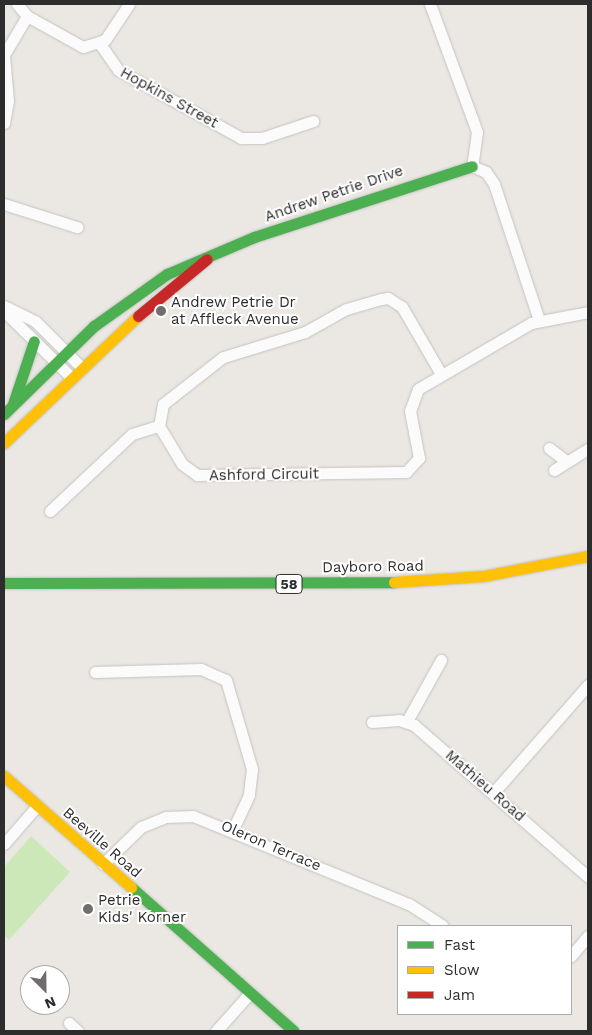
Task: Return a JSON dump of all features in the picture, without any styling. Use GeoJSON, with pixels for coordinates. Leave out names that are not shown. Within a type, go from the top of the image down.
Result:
{"type":"FeatureCollection","features":[{"type":"Feature","properties":{"kind":"main road","name":"Andrew Petrie Drive"},"geometry":{"type":"LineString","coordinates":[[4,414],[57,363],[135,294],[168,274],[254,238],[472,166]]}},
{"type":"Feature","properties":{"kind":"main road","name":"Andrew Petrie Drive"},"geometry":{"type":"LineString","coordinates":[[4,443],[81,367],[208,258]]}},
{"type":"Feature","properties":{"kind":"main road"},"geometry":{"type":"LineString","coordinates":[[13,406],[14,392],[32,358],[34,341]]}},
{"type":"Feature","properties":{"kind":"main road","name":"Dayboro Road"},"geometry":{"type":"LineString","coordinates":[[5,582],[68,586],[409,582],[483,576],[588,556]]}},
{"type":"Feature","properties":{"kind":"main road","name":"Beeville Road"},"geometry":{"type":"LineString","coordinates":[[4,776],[294,1031]]}},
{"type":"Feature","properties":{"kind":"street"},"geometry":{"type":"LineString","coordinates":[[17,4],[27,16],[83,47],[100,44],[129,4]]}},
{"type":"Feature","properties":{"kind":"street"},"geometry":{"type":"LineString","coordinates":[[430,4],[477,132],[472,166],[486,172],[494,184],[539,320]]}},
{"type":"Feature","properties":{"kind":"street"},"geometry":{"type":"LineString","coordinates":[[4,123],[8,101],[4,54],[27,16]]}},
{"type":"Feature","properties":{"kind":"street","name":"Hopkins Street"},"geometry":{"type":"LineString","coordinates":[[100,44],[118,70],[241,138],[262,138],[313,122]]}},
{"type":"Feature","properties":{"kind":"street"},"geometry":{"type":"LineString","coordinates":[[4,204],[77,227]]}},
{"type":"Feature","properties":{"kind":"street"},"geometry":{"type":"LineString","coordinates":[[50,511],[132,434],[158,426],[163,404],[223,357],[305,332],[346,309],[388,298],[402,307],[441,374]]}},
{"type":"Feature","properties":{"kind":"street"},"geometry":{"type":"LineString","coordinates":[[4,306],[35,321],[81,367]]}},
{"type":"Feature","properties":{"kind":"street"},"geometry":{"type":"LineString","coordinates":[[4,311],[71,377]]}},
{"type":"Feature","properties":{"kind":"street","name":"Ashford Circuit"},"geometry":{"type":"LineString","coordinates":[[158,426],[182,464],[198,475],[406,472],[419,458],[412,399],[418,389],[441,374],[539,320],[588,312]]}},
{"type":"Feature","properties":{"kind":"street"},"geometry":{"type":"LineString","coordinates":[[549,448],[565,460]]}},
{"type":"Feature","properties":{"kind":"street"},"geometry":{"type":"LineString","coordinates":[[554,470],[565,460],[588,449]]}},
{"type":"Feature","properties":{"kind":"street"},"geometry":{"type":"LineString","coordinates":[[372,722],[407,721],[441,660]]}},
{"type":"Feature","properties":{"kind":"street"},"geometry":{"type":"LineString","coordinates":[[95,672],[223,670],[252,769],[249,795],[233,830]]}},
{"type":"Feature","properties":{"kind":"street"},"geometry":{"type":"LineString","coordinates":[[494,794],[588,685]]}},
{"type":"Feature","properties":{"kind":"street","name":"Mathieu Road"},"geometry":{"type":"LineString","coordinates":[[407,721],[494,794],[588,878]]}},
{"type":"Feature","properties":{"kind":"street"},"geometry":{"type":"LineString","coordinates":[[4,844],[37,806]]}},
{"type":"Feature","properties":{"kind":"street","name":"Oleron Terrace"},"geometry":{"type":"LineString","coordinates":[[103,864],[133,832],[166,817],[193,816],[233,830],[409,904],[441,925]]}},
{"type":"Feature","properties":{"kind":"street"},"geometry":{"type":"LineString","coordinates":[[572,955],[588,936]]}},
{"type":"Feature","properties":{"kind":"street"},"geometry":{"type":"LineString","coordinates":[[216,1031],[250,992]]}},
{"type":"Feature","properties":{"kind":"street"},"geometry":{"type":"LineString","coordinates":[[69,1023],[78,1031]]}},
{"type":"Feature","properties":{"kind":"green space"},"geometry":{"type":"Polygon","coordinates":[[[31,836],[70,872],[9,940],[4,935],[4,867],[31,836]]]}},
{"type":"Feature","properties":{"kind":"traffic: fast"},"geometry":{"type":"LineString","coordinates":[[4,414],[94,326],[167,274],[254,237],[472,166]]}},
{"type":"Feature","properties":{"kind":"traffic: fast"},"geometry":{"type":"LineString","coordinates":[[13,404],[34,341]]}},
{"type":"Feature","properties":{"kind":"traffic: fast"},"geometry":{"type":"LineString","coordinates":[[4,583],[394,582]]}},
{"type":"Feature","properties":{"kind":"traffic: fast"},"geometry":{"type":"LineString","coordinates":[[131,887],[294,1031]]}},
{"type":"Feature","properties":{"kind":"traffic: slow"},"geometry":{"type":"LineString","coordinates":[[4,443],[138,316]]}},
{"type":"Feature","properties":{"kind":"traffic: slow"},"geometry":{"type":"LineString","coordinates":[[394,582],[483,576],[588,556]]}},
{"type":"Feature","properties":{"kind":"traffic: slow"},"geometry":{"type":"LineString","coordinates":[[4,776],[131,887]]}},
{"type":"Feature","properties":{"kind":"traffic: jam"},"geometry":{"type":"LineString","coordinates":[[138,316],[207,259]]}},
{"type":"Feature","properties":{"kind":"place","name":"Andrew Petrie Dr at Affleck Avenue"},"geometry":{"type":"Point","coordinates":[161,311]}},
{"type":"Feature","properties":{"kind":"place","name":"Petrie Kids' Korner"},"geometry":{"type":"Point","coordinates":[88,909]}}]}
